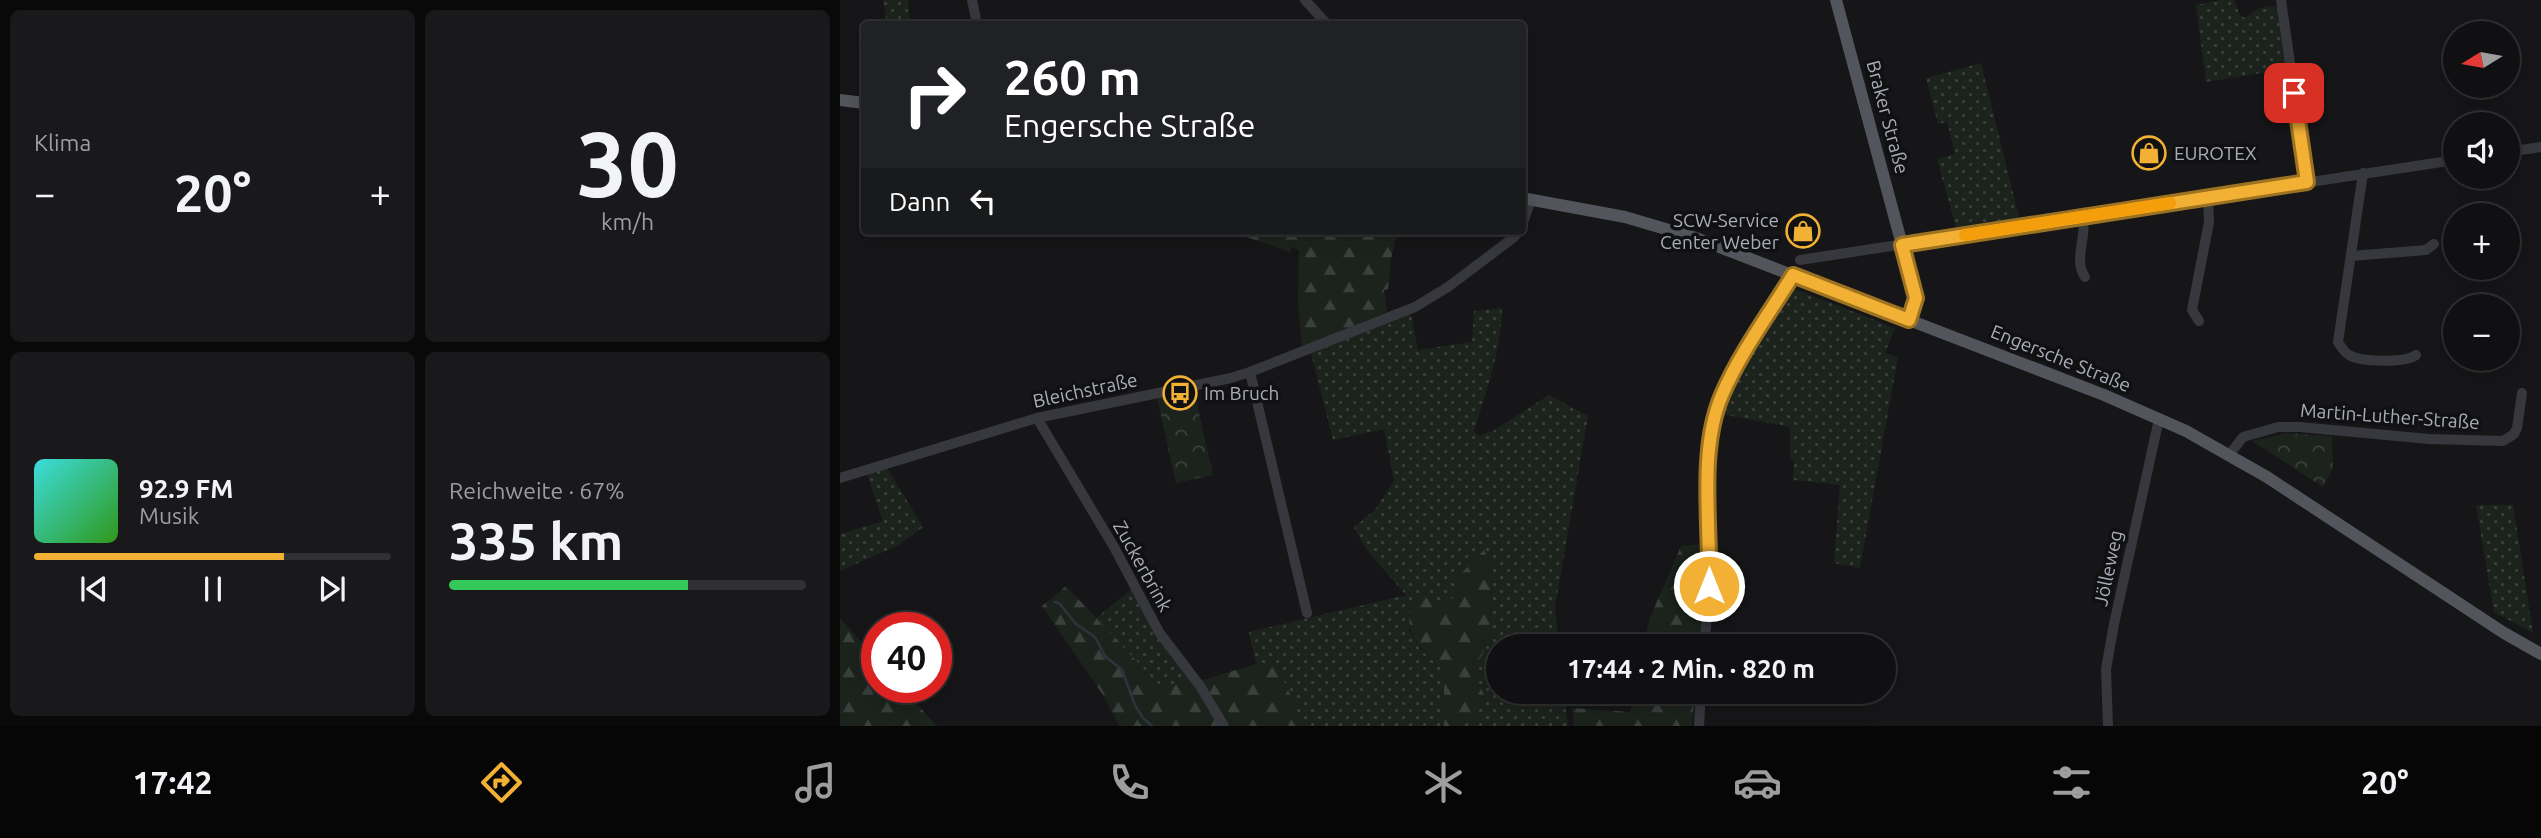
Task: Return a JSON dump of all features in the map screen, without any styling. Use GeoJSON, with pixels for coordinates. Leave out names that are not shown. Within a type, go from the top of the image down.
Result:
{"type":"FeatureCollection","features":[{"type":"Feature","properties":{"kind":"main road","name":"Braker Straße"},"geometry":{"type":"LineString","coordinates":[[1836,0],[1916,298],[1909,320]]}},
{"type":"Feature","properties":{"kind":"main road"},"geometry":{"type":"LineString","coordinates":[[843,101],[861,103]]}},
{"type":"Feature","properties":{"kind":"main road","name":"Engersche Straße"},"geometry":{"type":"LineString","coordinates":[[1527,199],[1644,222],[1696,238],[2104,395],[2159,419],[2286,488],[2512,638],[2541,654]]}},
{"type":"Feature","properties":{"kind":"street"},"geometry":{"type":"LineString","coordinates":[[972,0],[976,21]]}},
{"type":"Feature","properties":{"kind":"street"},"geometry":{"type":"LineString","coordinates":[[1305,0],[1325,21]]}},
{"type":"Feature","properties":{"kind":"street"},"geometry":{"type":"LineString","coordinates":[[2281,0],[2307,182]]}},
{"type":"Feature","properties":{"kind":"street"},"geometry":{"type":"LineString","coordinates":[[2520,150],[2541,147]]}},
{"type":"Feature","properties":{"kind":"street"},"geometry":{"type":"LineString","coordinates":[[1800,260],[2443,162]]}},
{"type":"Feature","properties":{"kind":"street"},"geometry":{"type":"LineString","coordinates":[[2363,173],[2338,337],[2340,346],[2354,357],[2407,360],[2416,355]]}},
{"type":"Feature","properties":{"kind":"street"},"geometry":{"type":"LineString","coordinates":[[2199,321],[2192,310],[2209,222],[2208,197]]}},
{"type":"Feature","properties":{"kind":"street"},"geometry":{"type":"LineString","coordinates":[[2083,217],[2085,234],[2080,266],[2085,277]]}},
{"type":"Feature","properties":{"kind":"street","name":"Bleichstraße"},"geometry":{"type":"LineString","coordinates":[[840,478],[1038,418],[1250,372],[1415,307],[1448,287],[1516,235]]}},
{"type":"Feature","properties":{"kind":"street"},"geometry":{"type":"LineString","coordinates":[[2351,256],[2426,250],[2434,244]]}},
{"type":"Feature","properties":{"kind":"street"},"geometry":{"type":"LineString","coordinates":[[1705,634],[1710,568],[1709,464],[1715,421],[1732,376],[1793,275]]}},
{"type":"Feature","properties":{"kind":"street"},"geometry":{"type":"LineString","coordinates":[[1250,372],[1307,613]]}},
{"type":"Feature","properties":{"kind":"street","name":"Martin-Luther-Straße"},"geometry":{"type":"LineString","coordinates":[[2229,455],[2243,437],[2278,427],[2429,439],[2503,441],[2514,434],[2517,428],[2522,393]]}},
{"type":"Feature","properties":{"kind":"street","name":"Zuckerbrink"},"geometry":{"type":"LineString","coordinates":[[1038,418],[1114,547],[1159,632],[1200,686],[1224,726]]}},
{"type":"Feature","properties":{"kind":"street","name":"Jölleweg"},"geometry":{"type":"LineString","coordinates":[[2108,726],[2106,669],[2159,419]]}},
{"type":"Feature","properties":{"kind":"street"},"geometry":{"type":"LineString","coordinates":[[1699,726],[1700,704]]}},
{"type":"Feature","properties":{"kind":"green space"},"geometry":{"type":"Polygon","coordinates":[[[883,0],[908,0],[910,21],[886,21],[883,0]]]}},
{"type":"Feature","properties":{"kind":"green space"},"geometry":{"type":"Polygon","coordinates":[[[2234,0],[2240,15],[2245,18],[2260,8],[2278,7],[2287,69],[2206,82],[2196,5],[2234,0]]]}},
{"type":"Feature","properties":{"kind":"green space"},"geometry":{"type":"Polygon","coordinates":[[[1981,63],[2020,221],[1957,231],[1937,159],[1955,154],[1947,122],[1938,124],[1926,78],[1981,63]]]}},
{"type":"Feature","properties":{"kind":"green space"},"geometry":{"type":"Polygon","coordinates":[[[1241,235],[1397,235],[1388,289],[1384,290],[1387,312],[1302,347],[1298,303],[1299,250],[1292,247],[1290,252],[1241,235]]]}},
{"type":"Feature","properties":{"kind":"green space"},"geometry":{"type":"Polygon","coordinates":[[[1790,289],[1895,328],[1885,353],[1898,357],[1860,568],[1834,563],[1840,485],[1793,480],[1790,427],[1721,414],[1725,399],[1790,289]]]}},
{"type":"Feature","properties":{"kind":"green space"},"geometry":{"type":"Polygon","coordinates":[[[1502,308],[1496,355],[1474,431],[1478,436],[1493,431],[1549,395],[1588,416],[1555,607],[1558,634],[1488,634],[1492,569],[1458,577],[1454,598],[1441,603],[1410,607],[1409,631],[1420,649],[1444,670],[1444,726],[1301,726],[1296,707],[1275,662],[1256,664],[1249,632],[1406,595],[1366,549],[1354,527],[1374,511],[1394,481],[1384,429],[1333,440],[1311,353],[1411,314],[1418,350],[1472,342],[1474,311],[1502,308]]]}},
{"type":"Feature","properties":{"kind":"green space"},"geometry":{"type":"Polygon","coordinates":[[[1194,390],[1213,475],[1176,483],[1157,398],[1194,390]]]}},
{"type":"Feature","properties":{"kind":"green space"},"geometry":{"type":"Polygon","coordinates":[[[2286,433],[2332,436],[2333,469],[2323,487],[2252,441],[2286,433]]]}},
{"type":"Feature","properties":{"kind":"green space"},"geometry":{"type":"Polygon","coordinates":[[[887,468],[923,527],[899,545],[840,571],[840,534],[883,521],[867,475],[887,468]]]}},
{"type":"Feature","properties":{"kind":"green space"},"geometry":{"type":"Polygon","coordinates":[[[2476,505],[2513,505],[2533,633],[2494,612],[2476,505]]]}},
{"type":"Feature","properties":{"kind":"green space"},"geometry":{"type":"Polygon","coordinates":[[[1702,544],[1703,602],[1700,634],[1646,634],[1649,620],[1681,546],[1702,544]]]}},
{"type":"Feature","properties":{"kind":"green space"},"geometry":{"type":"Polygon","coordinates":[[[1484,550],[1492,569],[1490,634],[1486,634],[1486,645],[1473,669],[1486,700],[1474,721],[1459,726],[1444,726],[1444,670],[1418,645],[1409,618],[1416,593],[1441,603],[1454,598],[1458,577],[1484,550]]]}},
{"type":"Feature","properties":{"kind":"green space"},"geometry":{"type":"Polygon","coordinates":[[[1066,586],[1161,687],[1191,679],[1203,680],[1256,664],[1275,662],[1296,707],[1301,726],[1119,726],[1105,698],[1042,606],[1066,586]]]}},
{"type":"Feature","properties":{"kind":"green space"},"geometry":{"type":"Polygon","coordinates":[[[1133,588],[1191,679],[1160,688],[1095,619],[1133,588]]]}},
{"type":"Feature","properties":{"kind":"green space"},"geometry":{"type":"Polygon","coordinates":[[[840,618],[861,641],[861,703],[916,703],[937,726],[840,726],[840,618]]]}},
{"type":"Feature","properties":{"kind":"green space"},"geometry":{"type":"Polygon","coordinates":[[[1486,641],[1486,704],[1565,704],[1568,726],[1459,726],[1477,712],[1485,700],[1473,669],[1486,641]]]}},
{"type":"Feature","properties":{"kind":"green space"},"geometry":{"type":"Polygon","coordinates":[[[1632,704],[1694,704],[1692,726],[1574,726],[1572,708],[1630,712],[1632,704]]]}},
{"type":"Feature","properties":{"kind":"waterway"},"geometry":{"type":"LineString","coordinates":[[1055,602],[1059,603],[1076,624],[1095,637],[1105,656],[1122,670],[1135,705],[1152,726]]}},
{"type":"Feature","properties":{"kind":"slow traffic"},"geometry":{"type":"LineString","coordinates":[[1965,235],[2170,203]]}},
{"type":"Feature","properties":{"kind":"place","name":"EUROTEX"},"geometry":{"type":"Point","coordinates":[2149,153]}},
{"type":"Feature","properties":{"kind":"place","name":"SCW-Service Center Weber"},"geometry":{"type":"Point","coordinates":[1803,231]}},
{"type":"Feature","properties":{"kind":"place","name":"Im Bruch"},"geometry":{"type":"Point","coordinates":[1180,393]}},
{"type":"Feature","properties":{"kind":"route"},"geometry":{"type":"LineString","coordinates":[[1709,586],[1709,464],[1715,421],[1732,376],[1793,275],[1909,320],[1916,298],[1902,245],[2307,182],[2294,93]]}}]}
